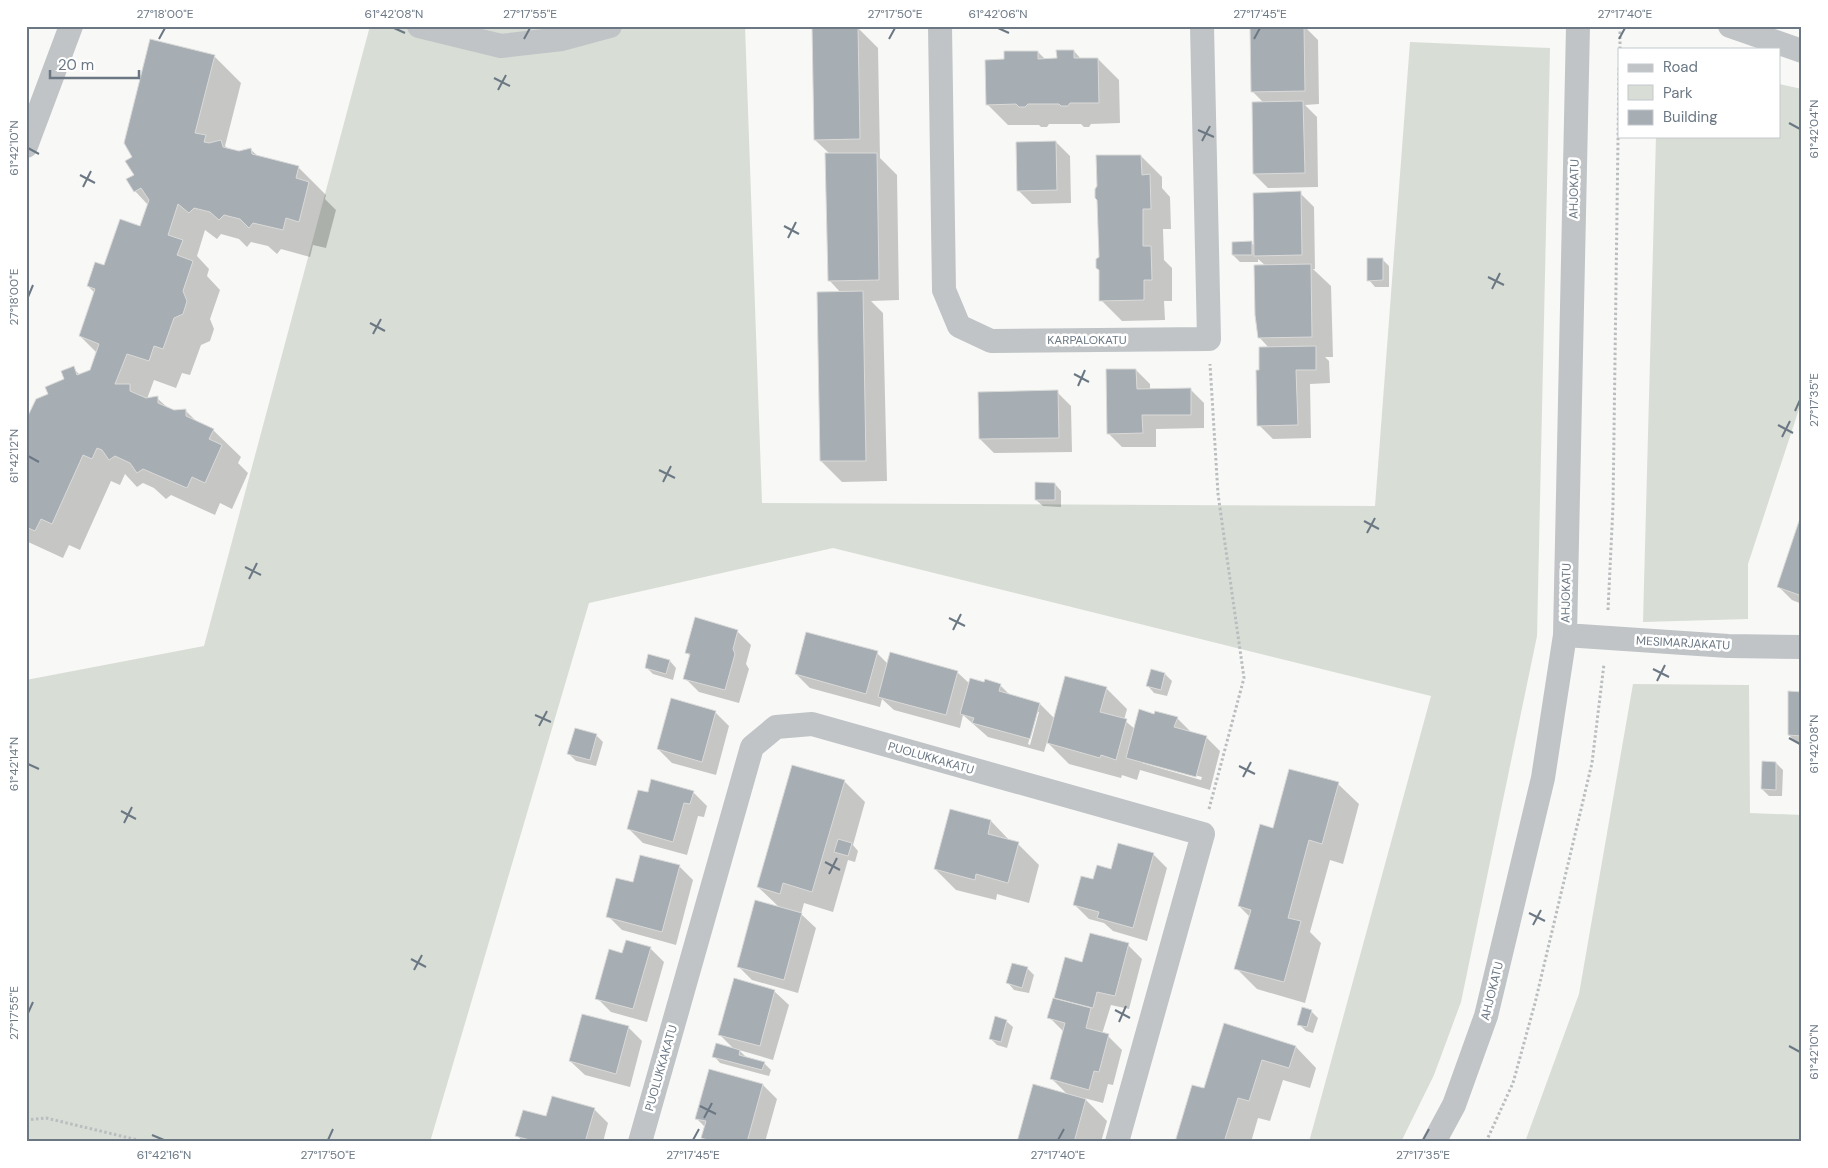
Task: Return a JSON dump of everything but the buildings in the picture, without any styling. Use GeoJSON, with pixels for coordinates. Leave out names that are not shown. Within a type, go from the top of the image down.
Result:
{"type":"FeatureCollection","features":[{"type":"Feature","properties":{"kind":"street"},"geometry":{"type":"LineString","coordinates":[[26,146],[71,26]]}},
{"type":"Feature","properties":{"kind":"street"},"geometry":{"type":"LineString","coordinates":[[419,26],[501,46],[562,39],[610,26]]}},
{"type":"Feature","properties":{"kind":"street","name":"KARPALOKATU"},"geometry":{"type":"LineString","coordinates":[[940,26],[944,290],[959,326],[991,341],[1209,339]]}},
{"type":"Feature","properties":{"kind":"street"},"geometry":{"type":"LineString","coordinates":[[1202,26],[1209,339]]}},
{"type":"Feature","properties":{"kind":"street","name":"AHJOKATU"},"geometry":{"type":"LineString","coordinates":[[1434,1142],[1454,1105],[1486,1016],[1543,778],[1565,635],[1578,26]]}},
{"type":"Feature","properties":{"kind":"street"},"geometry":{"type":"LineString","coordinates":[[1730,26],[1802,51]]}},
{"type":"Feature","properties":{"kind":"street","name":"MESIMARJAKATU"},"geometry":{"type":"LineString","coordinates":[[1565,635],[1728,646],[1802,646]]}},
{"type":"Feature","properties":{"kind":"street","name":"PUOLUKKAKATU"},"geometry":{"type":"LineString","coordinates":[[640,1142],[752,747],[776,728],[812,724],[1203,834]]}},
{"type":"Feature","properties":{"kind":"street"},"geometry":{"type":"LineString","coordinates":[[1117,1142],[1203,834]]}},
{"type":"Feature","properties":{"kind":"path"},"geometry":{"type":"LineString","coordinates":[[1620,26],[1620,48]]}},
{"type":"Feature","properties":{"kind":"path"},"geometry":{"type":"LineString","coordinates":[[1203,834],[1244,678],[1218,494],[1209,339]]}},
{"type":"Feature","properties":{"kind":"path"},"geometry":{"type":"LineString","coordinates":[[26,1120],[46,1118],[146,1142]]}},
{"type":"Feature","properties":{"kind":"green space"},"geometry":{"type":"Polygon","coordinates":[[[370,26],[745,26],[762,503],[1375,506],[1410,42],[1550,48],[1537,636],[1461,1002],[1434,1075],[1401,1142],[1309,1142],[1431,696],[833,548],[589,603],[430,1142],[26,1142],[26,680],[204,646],[370,26]]]}},
{"type":"Feature","properties":{"kind":"green space"},"geometry":{"type":"Polygon","coordinates":[[[1780,84],[1802,89],[1802,400],[1748,564],[1748,619],[1643,622],[1656,138],[1780,138],[1780,84]]]}},
{"type":"Feature","properties":{"kind":"green space"},"geometry":{"type":"Polygon","coordinates":[[[1633,684],[1749,685],[1750,813],[1802,815],[1802,1142],[1525,1142],[1579,994],[1633,684]]]}}]}
